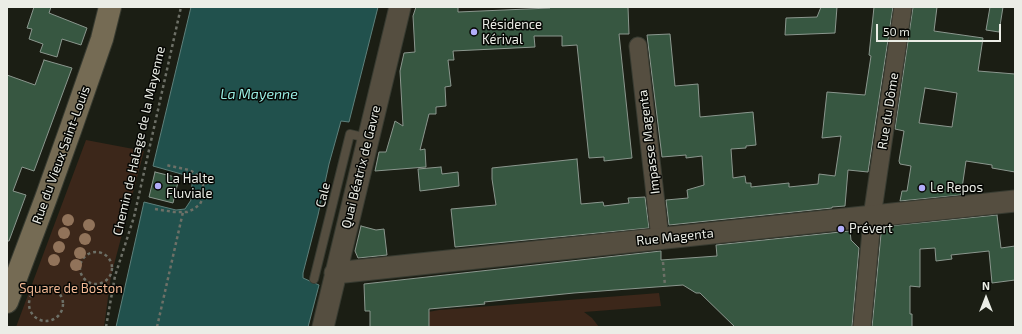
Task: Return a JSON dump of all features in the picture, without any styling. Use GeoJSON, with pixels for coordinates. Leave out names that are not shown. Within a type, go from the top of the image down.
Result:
{"type":"FeatureCollection","features":[{"type":"Feature","properties":{"kind":"main road","name":"Rue du Vieux Saint-Louis"},"geometry":{"type":"LineString","coordinates":[[7,302],[71,128],[102,39],[110,7]]}},
{"type":"Feature","properties":{"kind":"street","name":"Quai Béatrix de Gavre"},"geometry":{"type":"LineString","coordinates":[[323,327],[400,7]]}},
{"type":"Feature","properties":{"kind":"street","name":"Rue du Dôme"},"geometry":{"type":"LineString","coordinates":[[862,327],[872,216],[903,7]]}},
{"type":"Feature","properties":{"kind":"street","name":"Impasse Magenta"},"geometry":{"type":"LineString","coordinates":[[638,46],[660,238]]}},
{"type":"Feature","properties":{"kind":"street","name":"Rue Magenta"},"geometry":{"type":"LineString","coordinates":[[335,273],[1015,201]]}},
{"type":"Feature","properties":{"kind":"lane","name":"Cale"},"geometry":{"type":"LineString","coordinates":[[314,278],[350,134],[368,138]]}},
{"type":"Feature","properties":{"kind":"path","name":"Chemin de Halage de la Mayenne"},"geometry":{"type":"LineString","coordinates":[[106,327],[117,272],[134,217],[181,7]]}},
{"type":"Feature","properties":{"kind":"path"},"geometry":{"type":"LineString","coordinates":[[155,209],[183,212],[194,209],[200,204],[203,198],[203,184],[195,173],[189,170],[166,165]]}},
{"type":"Feature","properties":{"kind":"path"},"geometry":{"type":"LineString","coordinates":[[157,327],[183,212]]}},
{"type":"Feature","properties":{"kind":"path"},"geometry":{"type":"LineString","coordinates":[[101,253],[109,260],[112,270],[108,279],[104,282],[94,284],[82,276],[80,266],[82,261],[90,254],[101,253]]}},
{"type":"Feature","properties":{"kind":"path"},"geometry":{"type":"LineString","coordinates":[[663,262],[665,286]]}},
{"type":"Feature","properties":{"kind":"path"},"geometry":{"type":"LineString","coordinates":[[112,270],[117,272]]}},
{"type":"Feature","properties":{"kind":"path"},"geometry":{"type":"LineString","coordinates":[[50,287],[55,289],[60,293],[62,298],[62,310],[50,321],[39,320],[31,313],[29,307],[30,296],[38,288],[50,287]]}},
{"type":"Feature","properties":{"kind":"green space","name":"Square de Boston"},"geometry":{"type":"Polygon","coordinates":[[[86,140],[144,151],[111,276],[104,327],[16,327],[86,140]]]}},
{"type":"Feature","properties":{"kind":"green space"},"geometry":{"type":"Polygon","coordinates":[[[659,293],[661,306],[584,312],[592,318],[599,327],[404,327],[428,312],[439,310],[659,293]]]}},
{"type":"Feature","properties":{"kind":"water","name":"La Mayenne"},"geometry":{"type":"Polygon","coordinates":[[[191,7],[378,7],[349,122],[341,121],[329,164],[303,273],[303,278],[319,285],[308,327],[116,327],[144,202],[176,210],[185,209],[191,200],[192,184],[185,175],[153,166],[191,7]]]}},
{"type":"Feature","properties":{"kind":"building"},"geometry":{"type":"Polygon","coordinates":[[[34,7],[51,7],[49,13],[87,28],[81,45],[62,39],[57,57],[40,52],[43,44],[29,39],[32,29],[27,28],[34,7]]]}},
{"type":"Feature","properties":{"kind":"building"},"geometry":{"type":"Polygon","coordinates":[[[416,7],[458,7],[458,12],[551,7],[628,7],[629,34],[619,34],[632,158],[604,161],[604,157],[589,158],[577,45],[562,46],[562,36],[534,36],[535,47],[453,51],[454,60],[448,60],[451,86],[445,87],[446,106],[436,107],[436,114],[429,114],[420,150],[425,149],[426,167],[375,171],[379,152],[386,152],[395,121],[403,126],[400,71],[404,53],[415,52],[413,16],[416,7]]]}},
{"type":"Feature","properties":{"kind":"building"},"geometry":{"type":"Polygon","coordinates":[[[821,7],[837,7],[835,33],[785,35],[786,18],[817,17],[821,7]]]}},
{"type":"Feature","properties":{"kind":"building"},"geometry":{"type":"Polygon","coordinates":[[[874,7],[893,7],[868,172],[848,170],[845,206],[669,225],[666,200],[688,198],[687,190],[704,185],[702,156],[686,158],[686,155],[662,157],[647,35],[670,34],[675,86],[698,84],[700,117],[753,112],[756,145],[746,146],[746,148],[731,149],[733,178],[745,176],[746,183],[751,183],[751,187],[789,183],[789,187],[818,184],[819,174],[835,176],[841,136],[822,138],[827,92],[865,95],[871,56],[869,55],[874,7]]]}},
{"type":"Feature","properties":{"kind":"building"},"geometry":{"type":"Polygon","coordinates":[[[913,7],[937,7],[934,31],[983,38],[978,71],[1015,74],[1015,172],[992,168],[992,165],[966,161],[961,195],[900,201],[902,191],[907,191],[911,166],[900,164],[899,161],[904,131],[895,129],[913,7]],[[925,88],[919,123],[952,127],[957,93],[925,88]]]}},
{"type":"Feature","properties":{"kind":"building"},"geometry":{"type":"Polygon","coordinates":[[[990,7],[1003,7],[999,32],[986,30],[990,7]]]}},
{"type":"Feature","properties":{"kind":"building"},"geometry":{"type":"Polygon","coordinates":[[[44,60],[72,68],[34,171],[22,167],[13,191],[26,195],[9,241],[7,241],[7,75],[35,85],[44,60]]]}},
{"type":"Feature","properties":{"kind":"building"},"geometry":{"type":"Polygon","coordinates":[[[577,159],[581,204],[603,202],[604,206],[629,203],[628,198],[645,197],[649,228],[455,247],[451,209],[496,205],[492,168],[577,159]]]}},
{"type":"Feature","properties":{"kind":"building"},"geometry":{"type":"Polygon","coordinates":[[[441,167],[442,174],[458,172],[459,186],[420,191],[418,169],[441,167]]]}},
{"type":"Feature","properties":{"kind":"building"},"geometry":{"type":"Polygon","coordinates":[[[155,172],[179,178],[173,203],[149,197],[155,172]]]}},
{"type":"Feature","properties":{"kind":"building"},"geometry":{"type":"Polygon","coordinates":[[[997,215],[1001,248],[1015,246],[1015,280],[992,283],[989,251],[951,255],[952,259],[936,261],[935,248],[920,249],[920,287],[910,286],[910,314],[912,314],[912,327],[872,327],[881,234],[888,226],[997,215]]]}},
{"type":"Feature","properties":{"kind":"building"},"geometry":{"type":"Polygon","coordinates":[[[361,226],[376,230],[384,229],[387,255],[358,258],[355,251],[361,226]]]}},
{"type":"Feature","properties":{"kind":"building"},"geometry":{"type":"Polygon","coordinates":[[[850,231],[851,240],[859,248],[852,327],[735,327],[700,293],[696,293],[683,285],[574,293],[429,309],[429,327],[370,327],[370,311],[365,311],[364,284],[661,251],[661,260],[717,256],[716,245],[850,231]]]}},
{"type":"Feature","properties":{"kind":"place","name":"Résidence Kérival"},"geometry":{"type":"Point","coordinates":[474,32]}},
{"type":"Feature","properties":{"kind":"place","name":"La Halte Fluviale"},"geometry":{"type":"Point","coordinates":[158,186]}},
{"type":"Feature","properties":{"kind":"place","name":"Le Repos"},"geometry":{"type":"Point","coordinates":[922,188]}},
{"type":"Feature","properties":{"kind":"place","name":"Prévert"},"geometry":{"type":"Point","coordinates":[841,229]}}]}
